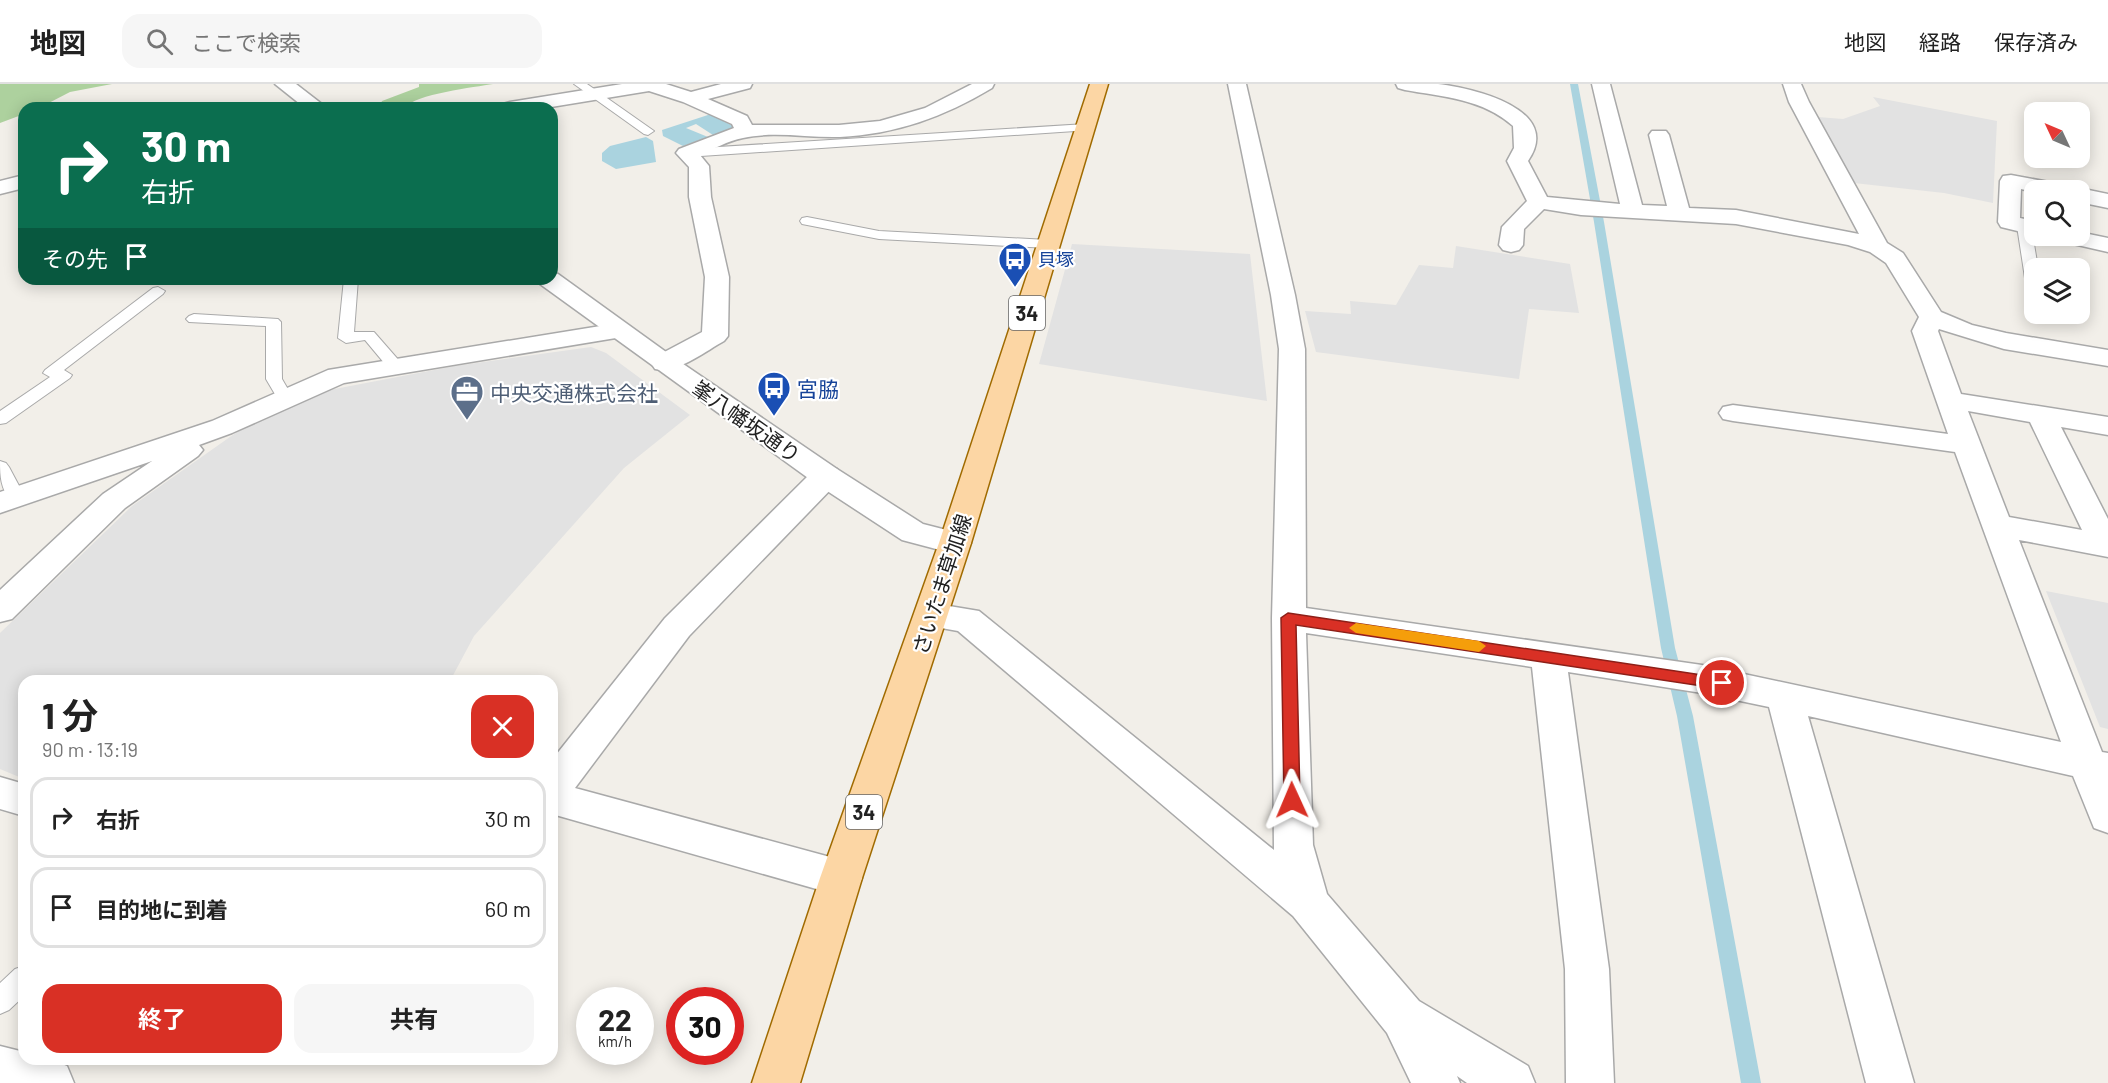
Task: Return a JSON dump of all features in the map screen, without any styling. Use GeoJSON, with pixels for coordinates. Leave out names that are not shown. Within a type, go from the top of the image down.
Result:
{"type":"FeatureCollection","features":[{"type":"Feature","properties":{"kind":"main road","name":"さいたま草加線"},"geometry":{"type":"LineString","coordinates":[[776,1083],[841,878],[955,543],[1100,84]]}},
{"type":"Feature","properties":{"kind":"street"},"geometry":{"type":"LineString","coordinates":[[284,84],[309,102]]}},
{"type":"Feature","properties":{"kind":"street"},"geometry":{"type":"LineString","coordinates":[[690,98],[743,84]]}},
{"type":"Feature","properties":{"kind":"street"},"geometry":{"type":"LineString","coordinates":[[664,363],[715,336],[717,277],[700,198],[699,166],[686,153],[745,131],[839,130],[884,126],[918,119],[960,100],[985,84]]}},
{"type":"Feature","properties":{"kind":"street"},"geometry":{"type":"LineString","coordinates":[[1237,84],[1283,295],[1292,349],[1288,618],[1293,845],[1308,903]]}},
{"type":"Feature","properties":{"kind":"street"},"geometry":{"type":"LineString","coordinates":[[1405,84],[1472,96],[1506,109],[1523,124],[1526,140],[1524,153],[1517,161],[1539,202]]}},
{"type":"Feature","properties":{"kind":"street"},"geometry":{"type":"LineString","coordinates":[[1601,84],[1628,197],[1634,211]]}},
{"type":"Feature","properties":{"kind":"street"},"geometry":{"type":"LineString","coordinates":[[1792,84],[1799,102],[1878,247]]}},
{"type":"Feature","properties":{"kind":"street"},"geometry":{"type":"LineString","coordinates":[[534,102],[586,89],[650,85],[690,98],[740,120],[745,131]]}},
{"type":"Feature","properties":{"kind":"street"},"geometry":{"type":"LineString","coordinates":[[1659,135],[1680,214]]}},
{"type":"Feature","properties":{"kind":"street"},"geometry":{"type":"LineString","coordinates":[[2024,184],[2011,181],[2009,222],[2024,226]]}},
{"type":"Feature","properties":{"kind":"street"},"geometry":{"type":"LineString","coordinates":[[0,188],[18,183]]}},
{"type":"Feature","properties":{"kind":"street"},"geometry":{"type":"LineString","coordinates":[[2090,197],[2108,201]]}},
{"type":"Feature","properties":{"kind":"street"},"geometry":{"type":"LineString","coordinates":[[1539,202],[1581,208],[1736,217],[1852,239],[1878,247],[1895,258],[1932,317],[1963,330],[2004,341],[2108,358]]}},
{"type":"Feature","properties":{"kind":"street"},"geometry":{"type":"LineString","coordinates":[[1511,245],[1513,227],[1539,202]]}},
{"type":"Feature","properties":{"kind":"street"},"geometry":{"type":"LineString","coordinates":[[2090,241],[2108,245]]}},
{"type":"Feature","properties":{"kind":"street","name":"峯八幡坂通り"},"geometry":{"type":"LineString","coordinates":[[557,285],[826,476],[913,532],[955,543]]}},
{"type":"Feature","properties":{"kind":"street"},"geometry":{"type":"LineString","coordinates":[[1932,317],[1924,331],[2054,671],[2097,766],[2108,816]]}},
{"type":"Feature","properties":{"kind":"street"},"geometry":{"type":"LineString","coordinates":[[8,500],[222,427],[338,376],[620,331]]}},
{"type":"Feature","properties":{"kind":"street"},"geometry":{"type":"LineString","coordinates":[[1949,400],[2108,426]]}},
{"type":"Feature","properties":{"kind":"street"},"geometry":{"type":"LineString","coordinates":[[1733,413],[1966,445]]}},
{"type":"Feature","properties":{"kind":"street"},"geometry":{"type":"LineString","coordinates":[[2041,415],[2107,546]]}},
{"type":"Feature","properties":{"kind":"street"},"geometry":{"type":"LineString","coordinates":[[0,610],[114,501],[222,427]]}},
{"type":"Feature","properties":{"kind":"street"},"geometry":{"type":"LineString","coordinates":[[558,781],[677,627],[826,476]]}},
{"type":"Feature","properties":{"kind":"street"},"geometry":{"type":"LineString","coordinates":[[1998,525],[2107,546]]}},
{"type":"Feature","properties":{"kind":"street"},"geometry":{"type":"LineString","coordinates":[[931,615],[967,620],[1308,903],[1402,1017],[1436,1083]]}},
{"type":"Feature","properties":{"kind":"street"},"geometry":{"type":"LineString","coordinates":[[1288,618],[1702,679],[2097,766]]}},
{"type":"Feature","properties":{"kind":"street"},"geometry":{"type":"LineString","coordinates":[[1548,656],[1587,969],[1590,1083]]}},
{"type":"Feature","properties":{"kind":"street"},"geometry":{"type":"LineString","coordinates":[[1784,696],[1890,1083]]}},
{"type":"Feature","properties":{"kind":"street"},"geometry":{"type":"LineString","coordinates":[[0,793],[18,798]]}},
{"type":"Feature","properties":{"kind":"street"},"geometry":{"type":"LineString","coordinates":[[558,800],[841,878]]}},
{"type":"Feature","properties":{"kind":"street"},"geometry":{"type":"LineString","coordinates":[[1402,1017],[1511,1083]]}},
{"type":"Feature","properties":{"kind":"street"},"geometry":{"type":"LineString","coordinates":[[0,1069],[50,1083]]}},
{"type":"Feature","properties":{"kind":"lane"},"geometry":{"type":"LineString","coordinates":[[586,89],[648,130]]}},
{"type":"Feature","properties":{"kind":"lane"},"geometry":{"type":"LineString","coordinates":[[686,153],[1086,128]]}},
{"type":"Feature","properties":{"kind":"lane"},"geometry":{"type":"LineString","coordinates":[[807,221],[879,234],[1048,244]]}},
{"type":"Feature","properties":{"kind":"lane"},"geometry":{"type":"LineString","coordinates":[[350,285],[346,338],[369,335],[396,367]]}},
{"type":"Feature","properties":{"kind":"lane"},"geometry":{"type":"LineString","coordinates":[[0,420],[64,375],[51,373],[159,291]]}},
{"type":"Feature","properties":{"kind":"lane"},"geometry":{"type":"LineString","coordinates":[[194,319],[273,322],[274,379],[285,398]]}},
{"type":"Feature","properties":{"kind":"lane"},"geometry":{"type":"LineString","coordinates":[[0,467],[8,500]]}},
{"type":"Feature","properties":{"kind":"lane"},"geometry":{"type":"LineString","coordinates":[[0,1001],[18,984]]}},
{"type":"Feature","properties":{"kind":"green space"},"geometry":{"type":"Polygon","coordinates":[[[0,84],[112,84],[70,92],[51,102],[18,102],[18,116],[0,123],[0,84]]]}},
{"type":"Feature","properties":{"kind":"green space"},"geometry":{"type":"Polygon","coordinates":[[[419,84],[493,84],[432,95],[413,102],[382,102],[419,87],[419,84]]]}},
{"type":"Feature","properties":{"kind":"shaded area"},"geometry":{"type":"Polygon","coordinates":[[[1873,97],[1997,121],[1993,203],[1944,193],[1854,183],[1818,117],[1843,119],[1880,106],[1873,97]]]}},
{"type":"Feature","properties":{"kind":"shaded area"},"geometry":{"type":"Polygon","coordinates":[[[1072,244],[1250,254],[1267,401],[1039,364],[1072,244]]]}},
{"type":"Feature","properties":{"kind":"shaded area"},"geometry":{"type":"Polygon","coordinates":[[[1456,246],[1570,264],[1579,313],[1529,309],[1519,379],[1316,352],[1305,311],[1351,314],[1350,301],[1396,305],[1419,265],[1453,268],[1456,246]]]}},
{"type":"Feature","properties":{"kind":"shaded area"},"geometry":{"type":"Polygon","coordinates":[[[591,347],[606,353],[690,415],[624,468],[474,636],[453,675],[18,675],[18,776],[0,769],[0,633],[132,506],[237,432],[324,391],[455,366],[591,347]]]}},
{"type":"Feature","properties":{"kind":"shaded area"},"geometry":{"type":"Polygon","coordinates":[[[2046,591],[2108,603],[2108,729],[2100,727],[2046,591]]]}},
{"type":"Feature","properties":{"kind":"water"},"geometry":{"type":"Polygon","coordinates":[[[711,114],[735,127],[713,135],[696,124],[686,128],[708,137],[683,146],[663,136],[662,130],[711,114]]]}},
{"type":"Feature","properties":{"kind":"water"},"geometry":{"type":"Polygon","coordinates":[[[646,137],[653,141],[656,162],[616,169],[602,161],[602,153],[610,146],[646,137]]]}},
{"type":"Feature","properties":{"kind":"waterway"},"geometry":{"type":"LineString","coordinates":[[1574,84],[1599,222],[1668,648],[1685,716],[1751,1083]]}},
{"type":"Feature","properties":{"kind":"slow traffic"},"geometry":{"type":"LineString","coordinates":[[1356,628],[1479,646]]}},
{"type":"Feature","properties":{"kind":"place","name":"貝塚"},"geometry":{"type":"Point","coordinates":[1015,288]}},
{"type":"Feature","properties":{"kind":"place","name":"宮脇"},"geometry":{"type":"Point","coordinates":[774,417]}},
{"type":"Feature","properties":{"kind":"place","name":"中央交通株式会社"},"geometry":{"type":"Point","coordinates":[467,421]}},
{"type":"Feature","properties":{"kind":"route"},"geometry":{"type":"LineString","coordinates":[[1292,800],[1288,618],[1722,683]]}}]}
